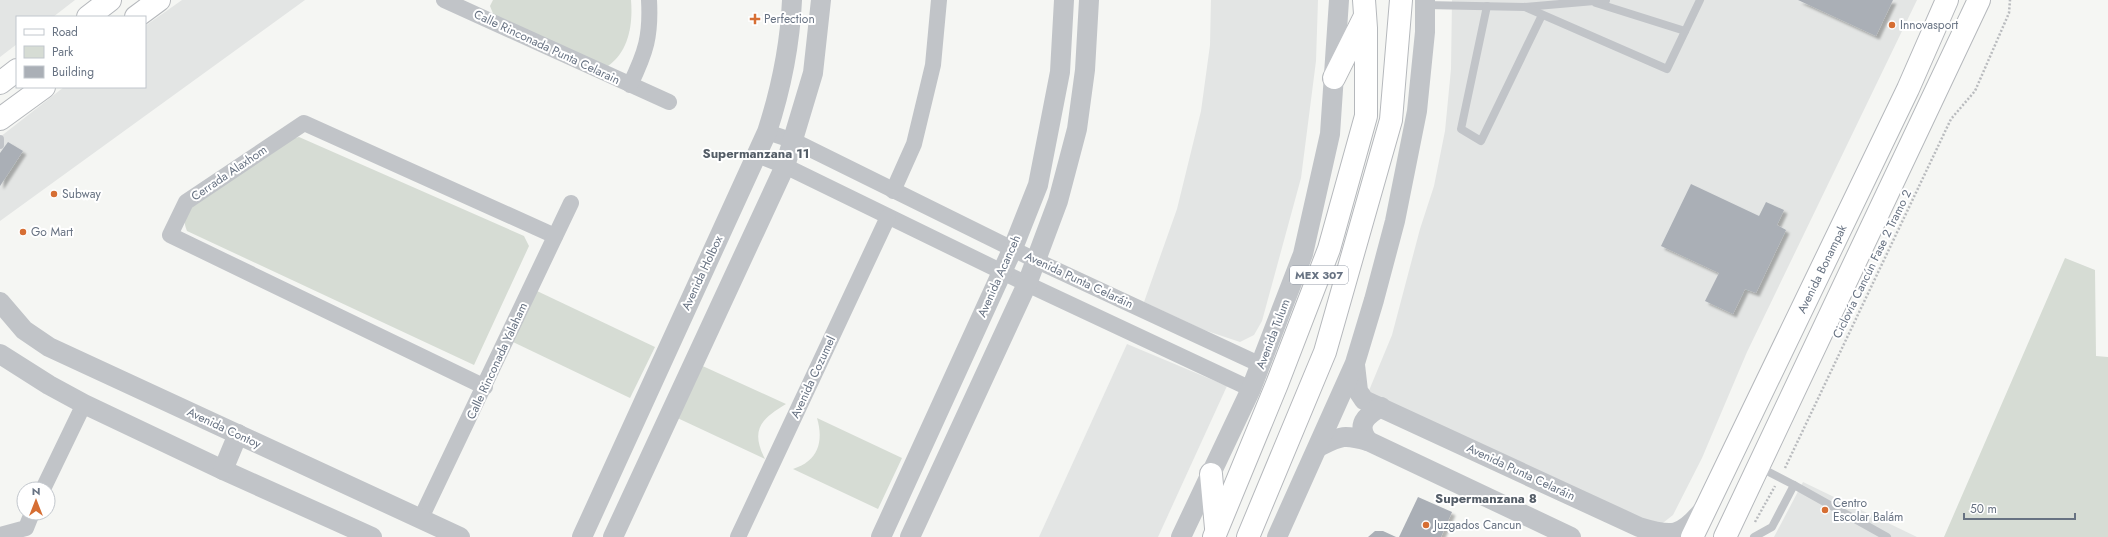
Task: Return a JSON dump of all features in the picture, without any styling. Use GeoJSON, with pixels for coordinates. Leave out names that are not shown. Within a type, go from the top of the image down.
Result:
{"type":"FeatureCollection","features":[{"type":"Feature","properties":{"kind":"main road"},"geometry":{"type":"LineString","coordinates":[[89,16],[110,0]]}},
{"type":"Feature","properties":{"kind":"main road"},"geometry":{"type":"LineString","coordinates":[[137,16],[158,0]]}},
{"type":"Feature","properties":{"kind":"main road","name":"MEX 307"},"geometry":{"type":"LineString","coordinates":[[1248,537],[1325,352],[1391,120],[1401,0]]}},
{"type":"Feature","properties":{"kind":"main road","name":"Avenida Bonampak"},"geometry":{"type":"LineString","coordinates":[[1692,537],[1908,90],[1947,0]]}},
{"type":"Feature","properties":{"kind":"main road"},"geometry":{"type":"LineString","coordinates":[[1728,537],[1758,467],[1979,0]]}},
{"type":"Feature","properties":{"kind":"main road"},"geometry":{"type":"LineString","coordinates":[[1334,78],[1365,7]]}},
{"type":"Feature","properties":{"kind":"main road","name":"Avenida Tulum"},"geometry":{"type":"LineString","coordinates":[[1215,534],[1277,384],[1329,249],[1366,116],[1365,7]]}},
{"type":"Feature","properties":{"kind":"main road"},"geometry":{"type":"LineString","coordinates":[[0,69],[16,63]]}},
{"type":"Feature","properties":{"kind":"main road"},"geometry":{"type":"LineString","coordinates":[[0,83],[16,71]]}},
{"type":"Feature","properties":{"kind":"main road"},"geometry":{"type":"LineString","coordinates":[[0,119],[43,88]]}},
{"type":"Feature","properties":{"kind":"main road"},"geometry":{"type":"LineString","coordinates":[[1211,474],[1215,534]]}},
{"type":"Feature","properties":{"kind":"street","name":"Calle Rinconada Punta Celarain"},"geometry":{"type":"LineString","coordinates":[[444,0],[469,4],[669,102]]}},
{"type":"Feature","properties":{"kind":"street","name":"Calle Rinconada Punta Celarain"},"geometry":{"type":"LineString","coordinates":[[630,84],[644,56],[650,24],[649,0]]}},
{"type":"Feature","properties":{"kind":"street","name":"Avenida Holbox"},"geometry":{"type":"LineString","coordinates":[[582,537],[767,132],[784,74],[791,21],[792,0]]}},
{"type":"Feature","properties":{"kind":"street"},"geometry":{"type":"LineString","coordinates":[[613,537],[785,166],[794,141],[813,73],[821,0]]}},
{"type":"Feature","properties":{"kind":"street"},"geometry":{"type":"LineString","coordinates":[[892,191],[914,144],[933,65],[939,0]]}},
{"type":"Feature","properties":{"kind":"street","name":"Avenida Acanceh"},"geometry":{"type":"LineString","coordinates":[[881,537],[1013,248],[1038,185],[1049,135],[1060,72],[1064,0]]}},
{"type":"Feature","properties":{"kind":"street"},"geometry":{"type":"LineString","coordinates":[[910,537],[1027,284],[1058,200],[1077,129],[1086,70],[1089,0]]}},
{"type":"Feature","properties":{"kind":"street","name":"Avenida Tulum"},"geometry":{"type":"LineString","coordinates":[[1181,537],[1251,389],[1303,254],[1330,134],[1339,0]]}},
{"type":"Feature","properties":{"kind":"street"},"geometry":{"type":"LineString","coordinates":[[1278,537],[1355,364],[1374,300],[1395,221],[1415,118],[1425,32],[1425,2]]}},
{"type":"Feature","properties":{"kind":"street","name":"Cerrada Alaxhom"},"geometry":{"type":"LineString","coordinates":[[485,387],[170,235],[186,202],[304,123],[555,236]]}},
{"type":"Feature","properties":{"kind":"street","name":"Avenida Punta Celaráin"},"geometry":{"type":"LineString","coordinates":[[767,132],[794,141],[892,191],[1013,248],[1035,260],[1261,365]]}},
{"type":"Feature","properties":{"kind":"street"},"geometry":{"type":"LineString","coordinates":[[757,155],[785,166],[1027,284],[1251,389]]}},
{"type":"Feature","properties":{"kind":"street","name":"Calle Rinconada Yalaham"},"geometry":{"type":"LineString","coordinates":[[421,518],[485,387],[571,203]]}},
{"type":"Feature","properties":{"kind":"street","name":"Avenida Cozumel"},"geometry":{"type":"LineString","coordinates":[[738,537],[888,216]]}},
{"type":"Feature","properties":{"kind":"street","name":"Avenida Contoy"},"geometry":{"type":"LineString","coordinates":[[0,302],[24,330],[49,347],[460,537]]}},
{"type":"Feature","properties":{"kind":"street"},"geometry":{"type":"LineString","coordinates":[[0,354],[49,385],[84,404],[223,470],[372,537]]}},
{"type":"Feature","properties":{"kind":"street","name":"Avenida Punta Celaráin"},"geometry":{"type":"LineString","coordinates":[[1355,364],[1358,391],[1364,400],[1642,532],[1676,533],[1689,527],[1708,504]]}},
{"type":"Feature","properties":{"kind":"street"},"geometry":{"type":"LineString","coordinates":[[47,481],[84,404]]}},
{"type":"Feature","properties":{"kind":"street"},"geometry":{"type":"LineString","coordinates":[[1368,441],[1363,434],[1363,422],[1368,414],[1381,407]]}},
{"type":"Feature","properties":{"kind":"street"},"geometry":{"type":"LineString","coordinates":[[223,470],[238,434]]}},
{"type":"Feature","properties":{"kind":"street"},"geometry":{"type":"LineString","coordinates":[[1318,447],[1338,438],[1349,436],[1368,441],[1571,537]]}},
{"type":"Feature","properties":{"kind":"street"},"geometry":{"type":"LineString","coordinates":[[0,535],[26,528],[29,521]]}},
{"type":"Feature","properties":{"kind":"lane"},"geometry":{"type":"LineString","coordinates":[[1425,2],[1525,7],[1606,0]]}},
{"type":"Feature","properties":{"kind":"lane"},"geometry":{"type":"LineString","coordinates":[[1525,7],[1667,69],[1700,0]]}},
{"type":"Feature","properties":{"kind":"lane"},"geometry":{"type":"LineString","coordinates":[[1591,2],[1685,31]]}},
{"type":"Feature","properties":{"kind":"lane"},"geometry":{"type":"LineString","coordinates":[[1487,6],[1461,129],[1481,141],[1542,15]]}},
{"type":"Feature","properties":{"kind":"lane"},"geometry":{"type":"LineString","coordinates":[[0,139],[0,145]]}},
{"type":"Feature","properties":{"kind":"lane"},"geometry":{"type":"LineString","coordinates":[[1758,467],[1780,477],[1887,537]]}},
{"type":"Feature","properties":{"kind":"lane"},"geometry":{"type":"LineString","coordinates":[[1754,537],[1772,527],[1794,485]]}},
{"type":"Feature","properties":{"kind":"path","name":"Ciclovía Cancún Fase 2 Tramo 2"},"geometry":{"type":"LineString","coordinates":[[1755,524],[1780,477],[1951,119],[1975,91],[2009,13],[2010,0]]}},
{"type":"Feature","properties":{"kind":"shaded area"},"geometry":{"type":"Polygon","coordinates":[[[0,0],[75,0],[54,16],[16,16],[16,45],[0,57],[0,0]]]}},
{"type":"Feature","properties":{"kind":"shaded area"},"geometry":{"type":"Polygon","coordinates":[[[182,0],[305,0],[0,221],[0,137],[63,88],[146,88],[146,25],[182,0]]]}},
{"type":"Feature","properties":{"kind":"shaded area"},"geometry":{"type":"Polygon","coordinates":[[[1211,0],[1318,0],[1316,61],[1301,178],[1262,321],[1254,335],[1240,342],[1204,330],[1144,302],[1177,209],[1201,111],[1210,45],[1211,0]]]}},
{"type":"Feature","properties":{"kind":"shaded area"},"geometry":{"type":"Polygon","coordinates":[[[1452,0],[1917,0],[1747,352],[1702,458],[1673,515],[1659,526],[1368,393],[1392,335],[1420,229],[1434,186],[1445,131],[1451,69],[1452,0]]]}},
{"type":"Feature","properties":{"kind":"shaded area"},"geometry":{"type":"Polygon","coordinates":[[[1127,344],[1227,386],[1158,537],[1039,537],[1127,344]]]}},
{"type":"Feature","properties":{"kind":"shaded area","name":"Centro Escolar Balám"},"geometry":{"type":"Polygon","coordinates":[[[1803,482],[1917,537],[1774,537],[1803,482]]]}},
{"type":"Feature","properties":{"kind":"green space"},"geometry":{"type":"Polygon","coordinates":[[[493,0],[631,0],[631,18],[628,36],[621,53],[615,60],[608,66],[596,64],[494,16],[490,6],[493,0]]]}},
{"type":"Feature","properties":{"kind":"green space"},"geometry":{"type":"Polygon","coordinates":[[[299,137],[524,236],[529,246],[474,365],[187,231],[185,223],[186,213],[191,203],[291,139],[299,137]]]}},
{"type":"Feature","properties":{"kind":"green space"},"geometry":{"type":"Polygon","coordinates":[[[2065,258],[2095,270],[2096,356],[2108,357],[2108,537],[1944,537],[2065,258]]]}},
{"type":"Feature","properties":{"kind":"green space"},"geometry":{"type":"Polygon","coordinates":[[[537,291],[655,347],[630,398],[513,342],[537,291]]]}},
{"type":"Feature","properties":{"kind":"green space"},"geometry":{"type":"Polygon","coordinates":[[[696,363],[786,404],[777,409],[764,420],[760,426],[758,440],[765,459],[671,415],[696,363]]]}},
{"type":"Feature","properties":{"kind":"green space"},"geometry":{"type":"Polygon","coordinates":[[[817,418],[902,458],[878,509],[793,469],[808,461],[817,450],[820,435],[817,418]]]}},
{"type":"Feature","properties":{"kind":"building"},"geometry":{"type":"Polygon","coordinates":[[[1798,0],[1893,0],[1876,36],[1798,0]]]}},
{"type":"Feature","properties":{"kind":"building"},"geometry":{"type":"Polygon","coordinates":[[[8,142],[23,151],[0,186],[0,153],[8,142]]]}},
{"type":"Feature","properties":{"kind":"building"},"geometry":{"type":"Polygon","coordinates":[[[1691,184],[1759,216],[1766,202],[1784,210],[1777,225],[1786,230],[1756,293],[1745,289],[1733,314],[1705,301],[1719,273],[1661,246],[1691,184]]]}},
{"type":"Feature","properties":{"kind":"building","name":"Juzgados Cancun"},"geometry":{"type":"Polygon","coordinates":[[[1418,497],[1452,512],[1441,537],[1399,537],[1418,497]]]}},
{"type":"Feature","properties":{"kind":"building"},"geometry":{"type":"Polygon","coordinates":[[[1375,531],[1383,531],[1396,537],[1368,537],[1375,531]]]}},
{"type":"Feature","properties":{"kind":"place","name":"Perfection"},"geometry":{"type":"Point","coordinates":[755,19]}},
{"type":"Feature","properties":{"kind":"place","name":"Innovasport"},"geometry":{"type":"Point","coordinates":[1892,25]}},
{"type":"Feature","properties":{"kind":"place","name":"Subway"},"geometry":{"type":"Point","coordinates":[54,194]}},
{"type":"Feature","properties":{"kind":"place","name":"Go Mart"},"geometry":{"type":"Point","coordinates":[23,232]}},
{"type":"Feature","properties":{"kind":"place","name":"Centro Escolar Balám"},"geometry":{"type":"Point","coordinates":[1825,510]}},
{"type":"Feature","properties":{"kind":"place","name":"Juzgados Cancun"},"geometry":{"type":"Point","coordinates":[1426,525]}},
{"type":"Feature","properties":{"kind":"district","name":"Supermanzana 11"},"geometry":{"type":"Point","coordinates":[756,153]}},
{"type":"Feature","properties":{"kind":"district","name":"Supermanzana 8"},"geometry":{"type":"Point","coordinates":[1486,498]}}]}
